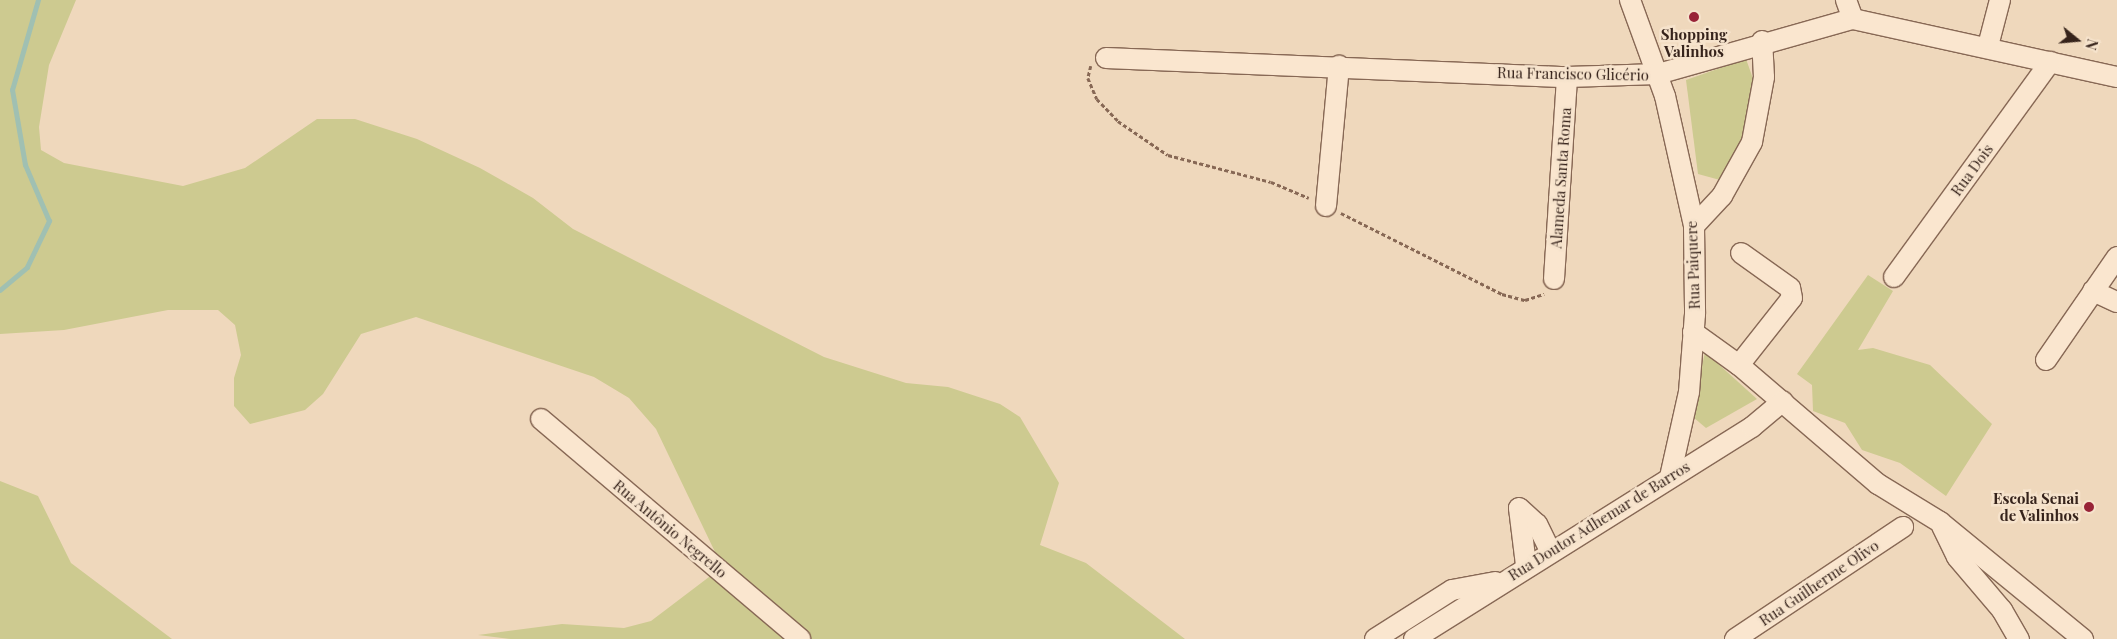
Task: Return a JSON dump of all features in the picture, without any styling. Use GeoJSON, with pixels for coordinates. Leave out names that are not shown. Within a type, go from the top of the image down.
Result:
{"type":"FeatureCollection","features":[{"type":"Feature","properties":{"kind":"street","name":"Rua Paiquere"},"geometry":{"type":"LineString","coordinates":[[1630,0],[1658,74],[1694,226],[1693,332],[1681,444],[1670,477]]}},
{"type":"Feature","properties":{"kind":"street"},"geometry":{"type":"LineString","coordinates":[[1846,0],[1853,19]]}},
{"type":"Feature","properties":{"kind":"street"},"geometry":{"type":"LineString","coordinates":[[1988,46],[2000,0]]}},
{"type":"Feature","properties":{"kind":"street","name":"Rua Francisco Glicério"},"geometry":{"type":"LineString","coordinates":[[1106,58],[1339,66],[1567,77],[1658,74],[1762,41],[1853,19],[1988,46],[2117,78]]}},
{"type":"Feature","properties":{"kind":"street"},"geometry":{"type":"LineString","coordinates":[[1694,226],[1722,196],[1752,142],[1764,77],[1762,41]]}},
{"type":"Feature","properties":{"kind":"street","name":"Rua Dois"},"geometry":{"type":"LineString","coordinates":[[1894,277],[2050,62]]}},
{"type":"Feature","properties":{"kind":"street"},"geometry":{"type":"LineString","coordinates":[[1326,206],[1339,66]]}},
{"type":"Feature","properties":{"kind":"street","name":"Alameda Santa Roma"},"geometry":{"type":"LineString","coordinates":[[1554,279],[1567,77]]}},
{"type":"Feature","properties":{"kind":"street"},"geometry":{"type":"LineString","coordinates":[[1739,365],[1792,298],[1790,288],[1741,253]]}},
{"type":"Feature","properties":{"kind":"street"},"geometry":{"type":"LineString","coordinates":[[2046,360],[2117,257]]}},
{"type":"Feature","properties":{"kind":"street"},"geometry":{"type":"LineString","coordinates":[[2093,291],[2117,302]]}},
{"type":"Feature","properties":{"kind":"street"},"geometry":{"type":"LineString","coordinates":[[1693,332],[1739,365],[1783,401],[1878,484],[1940,522],[2026,589],[2084,639]]}},
{"type":"Feature","properties":{"kind":"street","name":"Rua Doutor Adhemar de Barros"},"geometry":{"type":"LineString","coordinates":[[1414,639],[1526,565],[1752,427],[1783,401]]}},
{"type":"Feature","properties":{"kind":"street","name":"Rua Antônio Negrello"},"geometry":{"type":"LineString","coordinates":[[541,419],[800,639]]}},
{"type":"Feature","properties":{"kind":"street"},"geometry":{"type":"LineString","coordinates":[[1526,565],[1519,508],[1537,524],[1550,551]]}},
{"type":"Feature","properties":{"kind":"street"},"geometry":{"type":"LineString","coordinates":[[1940,522],[1957,557],[2002,610],[2019,639]]}},
{"type":"Feature","properties":{"kind":"street","name":"Rua Guilherme Olivo"},"geometry":{"type":"LineString","coordinates":[[1735,639],[1903,527]]}},
{"type":"Feature","properties":{"kind":"street"},"geometry":{"type":"LineString","coordinates":[[1375,639],[1452,590],[1502,581]]}},
{"type":"Feature","properties":{"kind":"street"},"geometry":{"type":"LineString","coordinates":[[2002,610],[2026,589]]}},
{"type":"Feature","properties":{"kind":"path"},"geometry":{"type":"LineString","coordinates":[[1106,58],[1088,70],[1097,98],[1142,139],[1168,155],[1271,182],[1326,206],[1502,294],[1536,298],[1554,279]]}},
{"type":"Feature","properties":{"kind":"shaded area"},"geometry":{"type":"Polygon","coordinates":[[[0,0],[76,0],[49,65],[39,127],[41,150],[64,163],[183,186],[245,168],[317,119],[355,119],[417,139],[480,168],[533,198],[573,229],[824,357],[906,383],[948,387],[1000,404],[1020,417],[1059,483],[1040,545],[1086,563],[1185,639],[511,639],[478,635],[562,624],[624,628],[651,621],[709,577],[716,554],[656,429],[629,398],[594,377],[416,317],[361,334],[323,394],[305,410],[250,424],[234,406],[234,378],[241,355],[235,325],[218,310],[168,310],[64,330],[0,334],[0,0]]]}},
{"type":"Feature","properties":{"kind":"shaded area"},"geometry":{"type":"Polygon","coordinates":[[[1746,59],[1756,87],[1745,137],[1720,180],[1698,174],[1686,80],[1746,59]]]}},
{"type":"Feature","properties":{"kind":"shaded area"},"geometry":{"type":"Polygon","coordinates":[[[1868,275],[1893,291],[1858,350],[1873,348],[1930,365],[1992,424],[1946,496],[1900,463],[1862,450],[1845,423],[1813,411],[1812,385],[1797,374],[1868,275]]]}},
{"type":"Feature","properties":{"kind":"shaded area"},"geometry":{"type":"Polygon","coordinates":[[[1705,352],[1757,399],[1706,428],[1693,417],[1693,408],[1705,352]]]}},
{"type":"Feature","properties":{"kind":"shaded area"},"geometry":{"type":"Polygon","coordinates":[[[0,481],[38,496],[71,563],[172,639],[0,639],[0,481]]]}},
{"type":"Feature","properties":{"kind":"waterway"},"geometry":{"type":"LineString","coordinates":[[0,290],[27,267],[49,221],[25,165],[12,90],[38,0]]}},
{"type":"Feature","properties":{"kind":"place","name":"Shopping Valinhos"},"geometry":{"type":"Point","coordinates":[1694,17]}},
{"type":"Feature","properties":{"kind":"place","name":"Escola Senai de Valinhos"},"geometry":{"type":"Point","coordinates":[2089,507]}}]}
